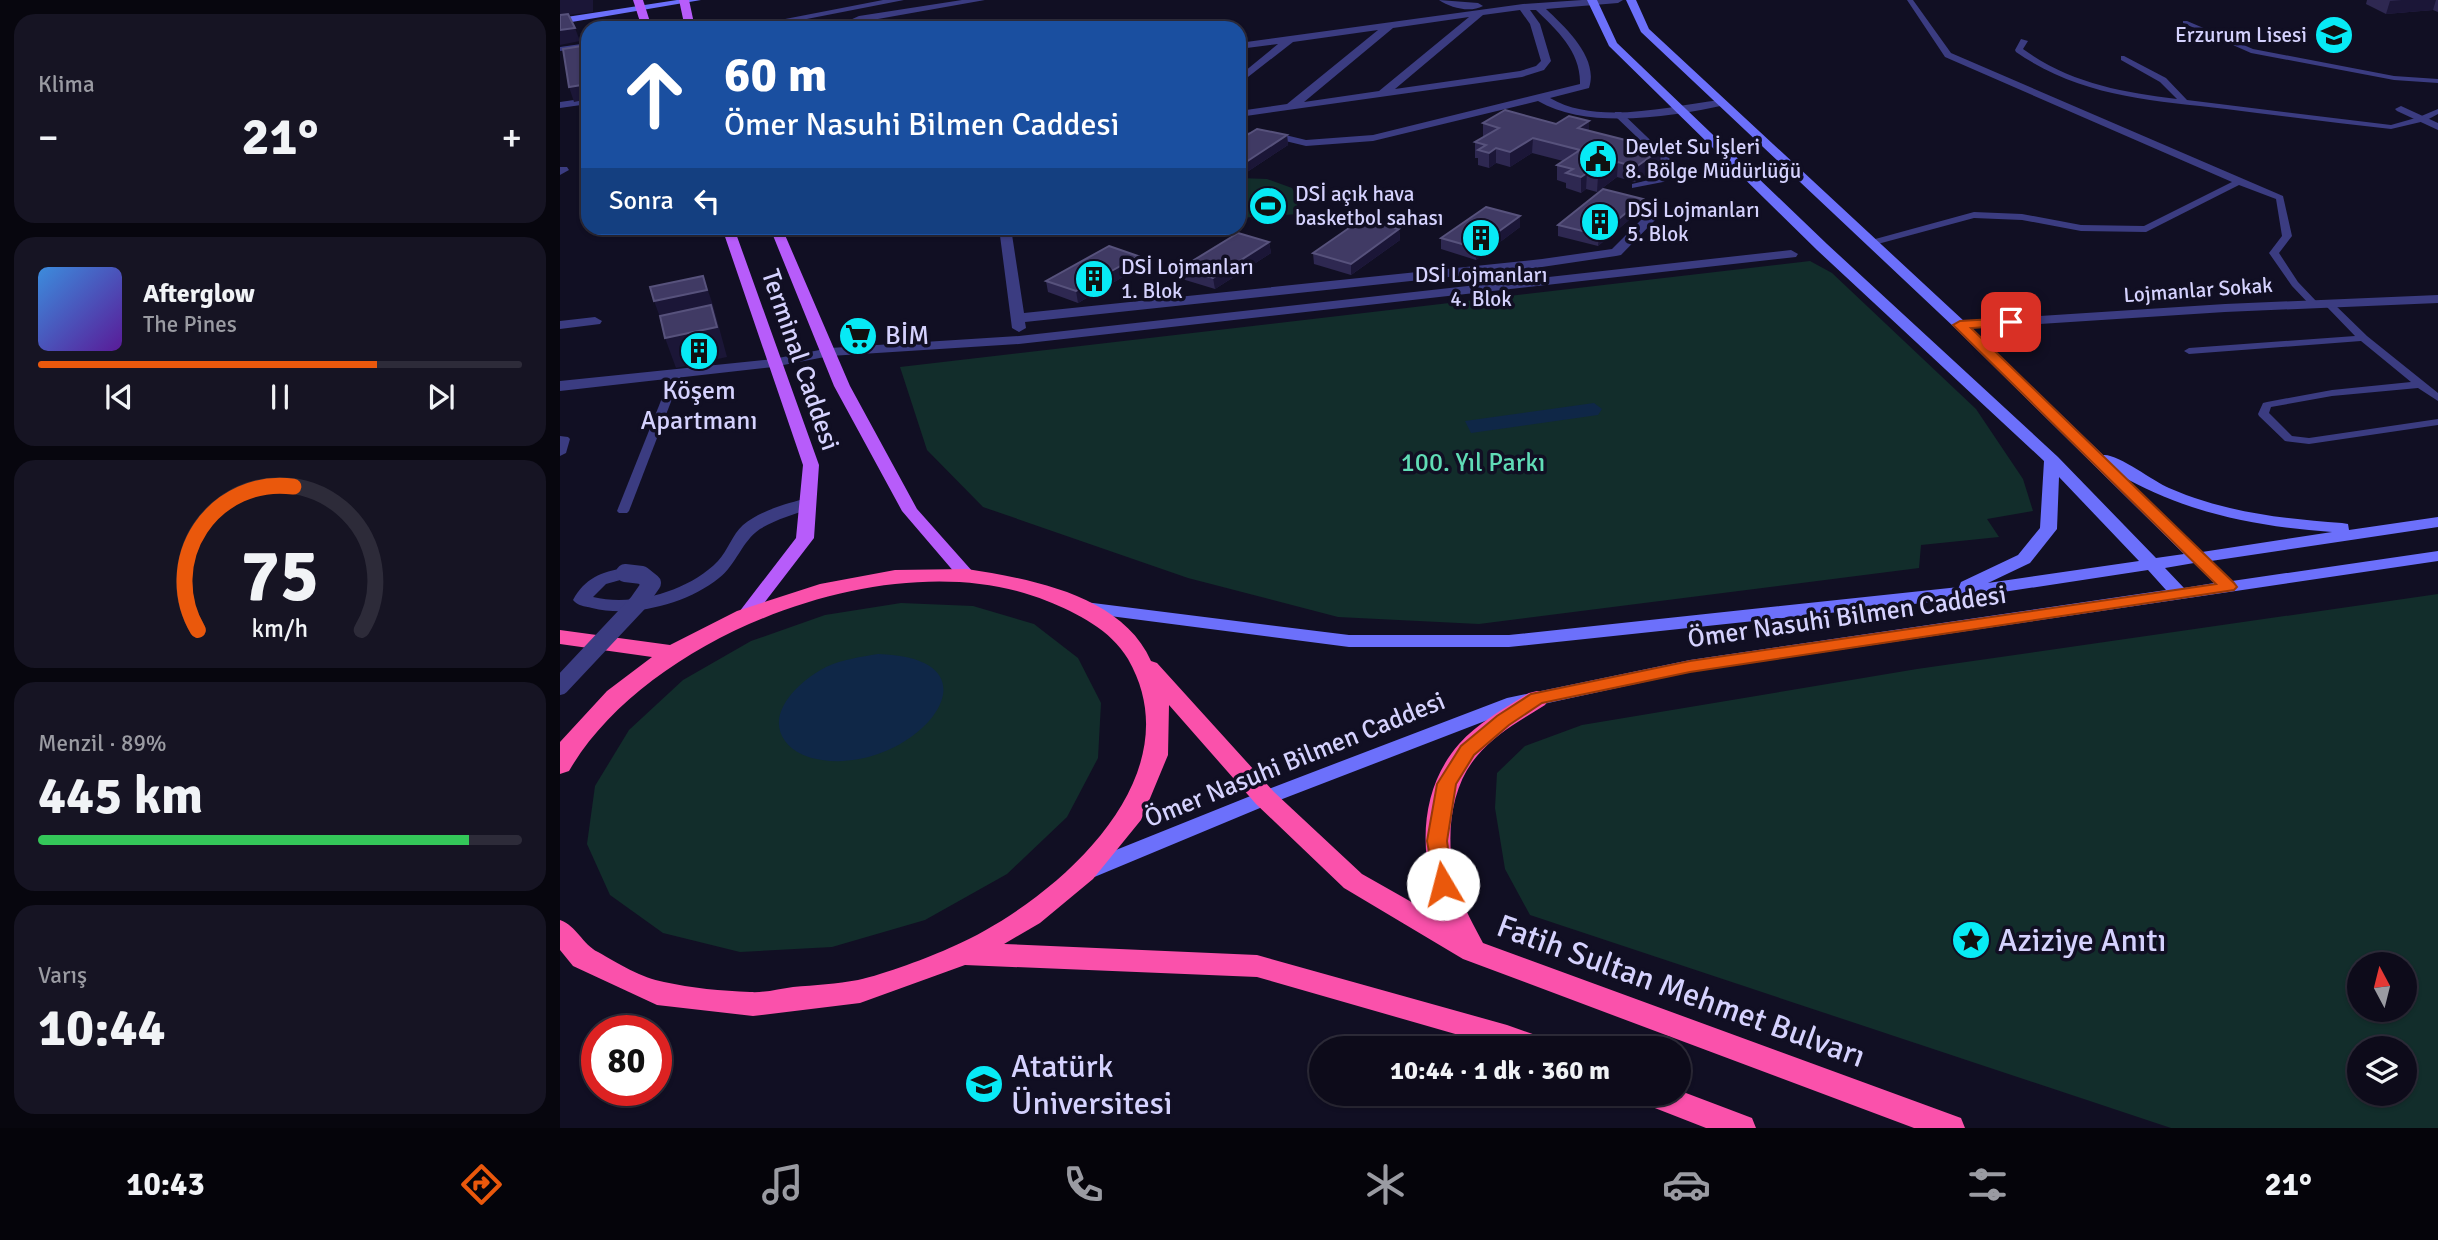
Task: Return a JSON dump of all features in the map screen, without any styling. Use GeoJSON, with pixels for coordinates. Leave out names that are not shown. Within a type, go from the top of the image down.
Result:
{"type":"FeatureCollection","features":[{"type":"Feature","properties":{"kind":"highway","name":"Fatih Sultan Mehmet Bulvarı"},"geometry":{"type":"LineString","coordinates":[[560,765],[569,748],[615,697],[673,653],[745,616],[833,588],[895,578],[967,576],[1031,586],[1085,608],[1114,629],[1265,799],[1353,881],[1473,951],[1950,1128]]}},
{"type":"Feature","properties":{"kind":"highway"},"geometry":{"type":"LineString","coordinates":[[560,637],[673,653]]}},
{"type":"Feature","properties":{"kind":"highway"},"geometry":{"type":"LineString","coordinates":[[560,931],[583,958],[657,993],[753,1004],[860,991],[964,954],[1030,916],[1084,872],[1132,813],[1156,754],[1157,701],[1137,654]]}},
{"type":"Feature","properties":{"kind":"highway"},"geometry":{"type":"LineString","coordinates":[[1473,951],[1443,884],[1437,841],[1447,784],[1467,751],[1503,721],[1537,699]]}},
{"type":"Feature","properties":{"kind":"highway"},"geometry":{"type":"LineString","coordinates":[[964,954],[1257,965],[1504,1036]]}},
{"type":"Feature","properties":{"kind":"highway"},"geometry":{"type":"LineString","coordinates":[[1684,1106],[1741,1128]]}},
{"type":"Feature","properties":{"kind":"main road"},"geometry":{"type":"LineString","coordinates":[[560,22],[639,5],[696,0]]}},
{"type":"Feature","properties":{"kind":"main road"},"geometry":{"type":"LineString","coordinates":[[1631,0],[1645,30],[1960,325],[2228,587]]}},
{"type":"Feature","properties":{"kind":"main road"},"geometry":{"type":"LineString","coordinates":[[684,1],[688,21]]}},
{"type":"Feature","properties":{"kind":"main road"},"geometry":{"type":"LineString","coordinates":[[1592,1],[1613,44],[1822,247],[2052,460],[2181,595]]}},
{"type":"Feature","properties":{"kind":"main road","name":"Terminal Caddesi"},"geometry":{"type":"LineString","coordinates":[[730,235],[773,363],[811,465],[805,538],[745,616]]}},
{"type":"Feature","properties":{"kind":"main road","name":"Terminal Caddesi"},"geometry":{"type":"LineString","coordinates":[[779,235],[842,386],[910,511],[967,576]]}},
{"type":"Feature","properties":{"kind":"main road"},"geometry":{"type":"LineString","coordinates":[[2067,430],[2115,465],[2160,489],[2220,513],[2274,524],[2375,530]]}},
{"type":"Feature","properties":{"kind":"main road"},"geometry":{"type":"LineString","coordinates":[[1951,594],[2024,559],[2048,529],[2052,460]]}},
{"type":"Feature","properties":{"kind":"main road","name":"Ömer Nasuhi Bilmen Caddesi"},"geometry":{"type":"LineString","coordinates":[[1085,608],[1349,640],[1510,641],[1951,594],[2438,522]]}},
{"type":"Feature","properties":{"kind":"main road","name":"Ömer Nasuhi Bilmen Caddesi"},"geometry":{"type":"LineString","coordinates":[[1084,872],[1507,705],[1690,666],[2438,556]]}},
{"type":"Feature","properties":{"kind":"street"},"geometry":{"type":"LineString","coordinates":[[783,21],[899,0]]}},
{"type":"Feature","properties":{"kind":"street"},"geometry":{"type":"LineString","coordinates":[[854,21],[980,0]]}},
{"type":"Feature","properties":{"kind":"street"},"geometry":{"type":"LineString","coordinates":[[1444,0],[1461,6],[1523,7],[1618,0]]}},
{"type":"Feature","properties":{"kind":"street"},"geometry":{"type":"LineString","coordinates":[[1246,136],[1273,135],[1306,143],[1373,138],[1586,86],[1588,73],[1573,46],[1538,6]]}},
{"type":"Feature","properties":{"kind":"street"},"geometry":{"type":"LineString","coordinates":[[1246,45],[1523,7]]}},
{"type":"Feature","properties":{"kind":"street"},"geometry":{"type":"LineString","coordinates":[[1246,113],[1522,74],[1540,68],[1546,61],[1535,24],[1523,7]]}},
{"type":"Feature","properties":{"kind":"street"},"geometry":{"type":"LineString","coordinates":[[1381,95],[1479,14]]}},
{"type":"Feature","properties":{"kind":"street"},"geometry":{"type":"LineString","coordinates":[[1289,108],[1390,26]]}},
{"type":"Feature","properties":{"kind":"street"},"geometry":{"type":"LineString","coordinates":[[1246,75],[1289,40]]}},
{"type":"Feature","properties":{"kind":"street"},"geometry":{"type":"LineString","coordinates":[[1540,97],[1554,106],[1583,114],[1618,114],[1721,103]]}},
{"type":"Feature","properties":{"kind":"street"},"geometry":{"type":"LineString","coordinates":[[560,105],[581,102]]}},
{"type":"Feature","properties":{"kind":"street"},"geometry":{"type":"LineString","coordinates":[[2401,109],[2438,127]]}},
{"type":"Feature","properties":{"kind":"street"},"geometry":{"type":"LineString","coordinates":[[1019,318],[1542,263],[1616,252],[1653,215]]}},
{"type":"Feature","properties":{"kind":"street"},"geometry":{"type":"LineString","coordinates":[[1006,235],[1019,318],[1019,340]]}},
{"type":"Feature","properties":{"kind":"street"},"geometry":{"type":"LineString","coordinates":[[560,386],[773,363],[830,352],[1019,340],[1791,254]]}},
{"type":"Feature","properties":{"kind":"street","name":"Lojmanlar Sokak"},"geometry":{"type":"LineString","coordinates":[[1960,325],[2438,299]]}},
{"type":"Feature","properties":{"kind":"street"},"geometry":{"type":"LineString","coordinates":[[560,325],[595,321]]}},
{"type":"Feature","properties":{"kind":"street"},"geometry":{"type":"LineString","coordinates":[[560,686],[638,604],[652,583],[642,575],[625,573],[605,576],[587,588],[582,600],[597,606],[613,606],[649,602],[675,594],[699,583],[722,567],[751,527],[808,503]]}},
{"type":"Feature","properties":{"kind":"street"},"geometry":{"type":"LineString","coordinates":[[560,946],[583,958]]}},
{"type":"Feature","properties":{"kind":"lane"},"geometry":{"type":"LineString","coordinates":[[1910,0],[1948,55],[2280,198],[2287,236],[2274,253],[2295,284],[2438,398]]}},
{"type":"Feature","properties":{"kind":"lane"},"geometry":{"type":"LineString","coordinates":[[2185,22],[2251,51],[2393,78],[2438,81]]}},
{"type":"Feature","properties":{"kind":"lane"},"geometry":{"type":"LineString","coordinates":[[2024,41],[2019,50],[2039,65],[2084,86],[2127,95],[2391,127],[2422,119],[2438,111]]}},
{"type":"Feature","properties":{"kind":"lane"},"geometry":{"type":"LineString","coordinates":[[560,49],[581,46]]}},
{"type":"Feature","properties":{"kind":"lane"},"geometry":{"type":"LineString","coordinates":[[2124,58],[2163,80],[2184,101]]}},
{"type":"Feature","properties":{"kind":"lane"},"geometry":{"type":"LineString","coordinates":[[1618,114],[1666,159],[1675,173],[1635,186]]}},
{"type":"Feature","properties":{"kind":"lane"},"geometry":{"type":"LineString","coordinates":[[1871,243],[1974,215],[2022,217],[2081,228],[2146,229],[2239,182]]}},
{"type":"Feature","properties":{"kind":"lane"},"geometry":{"type":"LineString","coordinates":[[2189,351],[2363,338]]}},
{"type":"Feature","properties":{"kind":"lane"},"geometry":{"type":"LineString","coordinates":[[623,511],[677,373]]}},
{"type":"Feature","properties":{"kind":"lane"},"geometry":{"type":"LineString","coordinates":[[2422,384],[2267,405],[2263,414],[2288,439],[2309,441],[2438,422]]}},
{"type":"Feature","properties":{"kind":"lane"},"geometry":{"type":"LineString","coordinates":[[560,439],[564,439],[560,453]]}},
{"type":"Feature","properties":{"kind":"green space"},"geometry":{"type":"Polygon","coordinates":[[[1246,178],[1267,179],[1292,188],[1296,195],[1298,214],[1246,218],[1246,178]]]}},
{"type":"Feature","properties":{"kind":"green space","name":"100. Yıl Parkı"},"geometry":{"type":"Polygon","coordinates":[[[1810,261],[1832,273],[1976,409],[2023,479],[2033,511],[1987,519],[1999,537],[1921,545],[1919,568],[1479,624],[1338,617],[1188,578],[983,507],[927,450],[900,367],[1810,261]]]}},
{"type":"Feature","properties":{"kind":"green space"},"geometry":{"type":"Polygon","coordinates":[[[2438,594],[2438,1128],[2171,1128],[1530,915],[1505,869],[1495,808],[1497,773],[1525,746],[1582,725],[1917,669],[2438,594]]]}},
{"type":"Feature","properties":{"kind":"green space"},"geometry":{"type":"Polygon","coordinates":[[[901,603],[973,606],[1034,624],[1078,658],[1101,703],[1098,758],[1067,817],[1007,874],[925,920],[832,947],[740,952],[663,933],[610,895],[587,844],[595,786],[629,730],[683,680],[751,641],[825,615],[901,603]]]}},
{"type":"Feature","properties":{"kind":"water"},"geometry":{"type":"Polygon","coordinates":[[[1594,403],[1602,409],[1598,415],[1471,433],[1465,421],[1594,403]]]}},
{"type":"Feature","properties":{"kind":"water"},"geometry":{"type":"Polygon","coordinates":[[[878,654],[918,660],[938,674],[943,693],[935,714],[916,734],[889,750],[857,760],[822,760],[793,749],[785,741],[779,719],[782,708],[797,688],[816,672],[832,664],[878,654]]]}},
{"type":"Feature","properties":{"kind":"building"},"geometry":{"type":"Polygon","coordinates":[[[568,14],[575,28],[560,30],[560,15],[568,14]]]}},
{"type":"Feature","properties":{"kind":"building"},"geometry":{"type":"Polygon","coordinates":[[[581,46],[581,85],[569,87],[563,49],[581,46]]]}},
{"type":"Feature","properties":{"kind":"building"},"geometry":{"type":"Polygon","coordinates":[[[1505,110],[1556,124],[1569,116],[1589,121],[1578,128],[1661,149],[1636,167],[1618,162],[1598,176],[1587,173],[1581,177],[1566,173],[1573,169],[1557,165],[1580,150],[1533,138],[1510,152],[1496,148],[1489,153],[1478,150],[1486,145],[1475,142],[1499,128],[1483,123],[1505,110]]]}},
{"type":"Feature","properties":{"kind":"building"},"geometry":{"type":"Polygon","coordinates":[[[1257,129],[1287,135],[1246,162],[1246,136],[1257,129]]]}},
{"type":"Feature","properties":{"kind":"building"},"geometry":{"type":"Polygon","coordinates":[[[1603,189],[1643,199],[1599,235],[1558,225],[1603,189]]]}},
{"type":"Feature","properties":{"kind":"building"},"geometry":{"type":"Polygon","coordinates":[[[1486,207],[1520,216],[1476,248],[1441,238],[1486,207]]]}},
{"type":"Feature","properties":{"kind":"building"},"geometry":{"type":"Polygon","coordinates":[[[1362,219],[1399,229],[1351,264],[1313,253],[1362,219]]]}},
{"type":"Feature","properties":{"kind":"building"},"geometry":{"type":"Polygon","coordinates":[[[1235,235],[1269,242],[1213,278],[1181,268],[1235,235]]]}},
{"type":"Feature","properties":{"kind":"building"},"geometry":{"type":"Polygon","coordinates":[[[1109,246],[1138,256],[1076,291],[1046,281],[1109,246]]]}},
{"type":"Feature","properties":{"kind":"building"},"geometry":{"type":"Polygon","coordinates":[[[703,276],[707,290],[654,301],[650,287],[703,276]]]}},
{"type":"Feature","properties":{"kind":"building"},"geometry":{"type":"Polygon","coordinates":[[[711,305],[717,327],[665,338],[660,316],[711,305]]]}},
{"type":"Feature","properties":{"kind":"place","name":"Erzurum Lisesi"},"geometry":{"type":"Point","coordinates":[2334,35]}},
{"type":"Feature","properties":{"kind":"place","name":"Devlet Su İşleri 8. Bölge Müdürlüğü"},"geometry":{"type":"Point","coordinates":[1598,159]}},
{"type":"Feature","properties":{"kind":"place","name":"DSİ açık hava basketbol sahası"},"geometry":{"type":"Point","coordinates":[1268,206]}},
{"type":"Feature","properties":{"kind":"place","name":"DSİ Lojmanları 5. Blok"},"geometry":{"type":"Point","coordinates":[1600,222]}},
{"type":"Feature","properties":{"kind":"place","name":"DSİ Lojmanları 4. Blok"},"geometry":{"type":"Point","coordinates":[1481,238]}},
{"type":"Feature","properties":{"kind":"place","name":"DSİ Lojmanları 1. Blok"},"geometry":{"type":"Point","coordinates":[1094,279]}},
{"type":"Feature","properties":{"kind":"place","name":"BİM"},"geometry":{"type":"Point","coordinates":[858,336]}},
{"type":"Feature","properties":{"kind":"place","name":"Köşem Apartmanı"},"geometry":{"type":"Point","coordinates":[699,351]}},
{"type":"Feature","properties":{"kind":"place","name":"Aziziye Anıtı"},"geometry":{"type":"Point","coordinates":[1971,940]}},
{"type":"Feature","properties":{"kind":"place","name":"Atatürk Üniversitesi"},"geometry":{"type":"Point","coordinates":[984,1084]}},
{"type":"Feature","properties":{"kind":"route"},"geometry":{"type":"LineString","coordinates":[[1443,884],[1437,841],[1447,784],[1467,751],[1503,721],[1537,699],[1690,666],[2228,587],[1960,325],[2011,322]]}}]}
